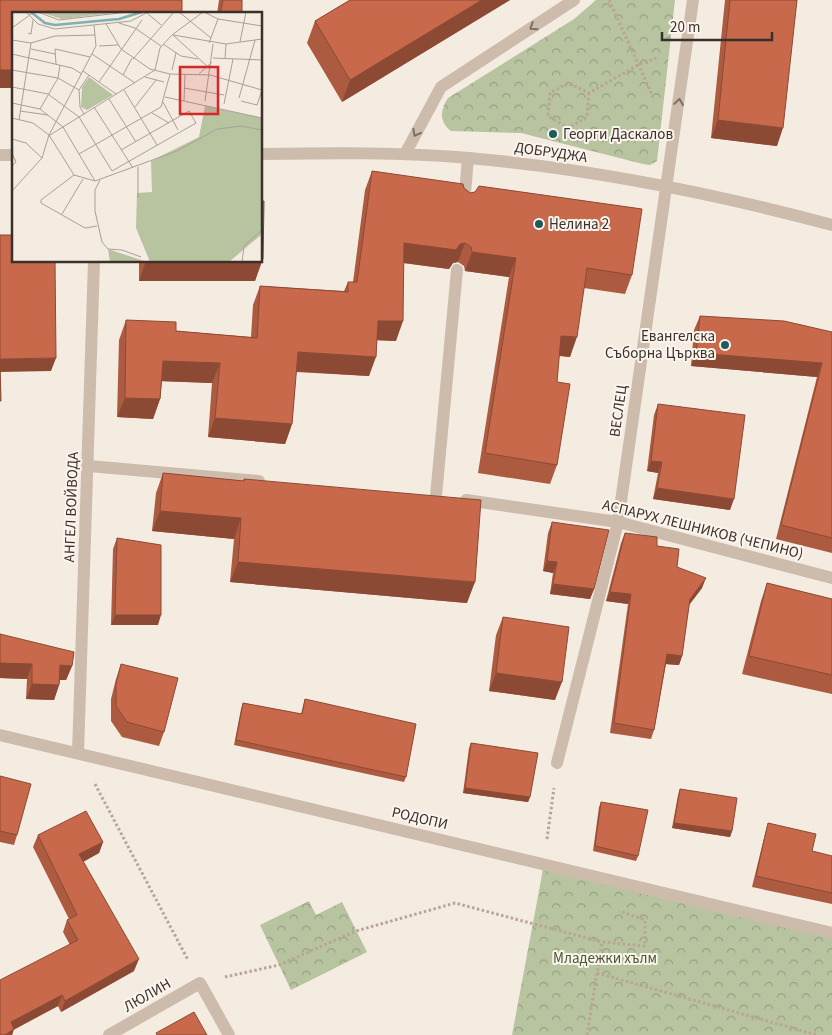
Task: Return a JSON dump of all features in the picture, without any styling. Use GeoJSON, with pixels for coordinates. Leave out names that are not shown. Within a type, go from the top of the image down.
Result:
{"type":"FeatureCollection","features":[{"type":"Feature","properties":{"kind":"street"},"geometry":{"type":"LineString","coordinates":[[405,154],[441,87],[574,0]]}},
{"type":"Feature","properties":{"kind":"street","name":"ВЕСЛЕЦ"},"geometry":{"type":"LineString","coordinates":[[557,763],[618,522],[668,185],[693,0]]}},
{"type":"Feature","properties":{"kind":"street","name":"ДОБРУДЖА"},"geometry":{"type":"LineString","coordinates":[[262,154],[405,154],[468,158],[668,185],[832,225]]}},
{"type":"Feature","properties":{"kind":"street"},"geometry":{"type":"LineString","coordinates":[[464,204],[468,158]]}},
{"type":"Feature","properties":{"kind":"street","name":"АНГЕЛ ВОЙВОДА"},"geometry":{"type":"LineString","coordinates":[[78,753],[89,466],[94,262]]}},
{"type":"Feature","properties":{"kind":"street","name":"АСПАРУХ ЛЕШНИКОВ (ЧЕПИНО)"},"geometry":{"type":"LineString","coordinates":[[457,270],[440,497],[618,522],[832,578]]}},
{"type":"Feature","properties":{"kind":"street"},"geometry":{"type":"LineString","coordinates":[[89,466],[268,482]]}},
{"type":"Feature","properties":{"kind":"street","name":"РОДОПИ"},"geometry":{"type":"LineString","coordinates":[[0,735],[832,933]]}},
{"type":"Feature","properties":{"kind":"street"},"geometry":{"type":"LineString","coordinates":[[200,983],[229,1035]]}},
{"type":"Feature","properties":{"kind":"street","name":"ЛЮЛИН"},"geometry":{"type":"LineString","coordinates":[[109,1035],[200,983]]}},
{"type":"Feature","properties":{"kind":"path"},"geometry":{"type":"LineString","coordinates":[[609,0],[656,105]]}},
{"type":"Feature","properties":{"kind":"path"},"geometry":{"type":"LineString","coordinates":[[589,93],[638,64],[670,52],[686,51]]}},
{"type":"Feature","properties":{"kind":"path"},"geometry":{"type":"LineString","coordinates":[[568,83],[589,93],[588,117],[568,128],[548,116],[550,93],[562,86],[568,83]]}},
{"type":"Feature","properties":{"kind":"path"},"geometry":{"type":"LineString","coordinates":[[78,753],[200,983],[279,965],[356,930],[455,903],[602,942],[645,946],[645,920],[617,910]]}},
{"type":"Feature","properties":{"kind":"path"},"geometry":{"type":"LineString","coordinates":[[544,864],[557,763]]}},
{"type":"Feature","properties":{"kind":"path"},"geometry":{"type":"LineString","coordinates":[[586,1035],[602,942]]}},
{"type":"Feature","properties":{"kind":"path"},"geometry":{"type":"LineString","coordinates":[[597,973],[817,1035]]}},
{"type":"Feature","properties":{"kind":"green space"},"geometry":{"type":"Polygon","coordinates":[[[596,0],[675,0],[657,161],[650,165],[643,164],[521,133],[451,131],[444,124],[442,111],[448,98],[574,19],[596,0]]]}},
{"type":"Feature","properties":{"kind":"green space","name":"Младежки хълм"},"geometry":{"type":"Polygon","coordinates":[[[544,864],[832,933],[832,1035],[512,1035],[544,864]]]}},
{"type":"Feature","properties":{"kind":"green space"},"geometry":{"type":"Polygon","coordinates":[[[309,901],[316,915],[342,902],[367,952],[291,990],[260,925],[309,901]]]}},
{"type":"Feature","properties":{"kind":"building"},"geometry":{"type":"Polygon","coordinates":[[[0,0],[182,0],[182,12],[12,12],[12,70],[0,70],[0,0]]]}},
{"type":"Feature","properties":{"kind":"building"},"geometry":{"type":"Polygon","coordinates":[[[223,0],[242,0],[242,12],[220,12],[223,0]]]}},
{"type":"Feature","properties":{"kind":"building"},"geometry":{"type":"Polygon","coordinates":[[[350,0],[482,0],[350,80],[315,21],[350,0]]]}},
{"type":"Feature","properties":{"kind":"building"},"geometry":{"type":"Polygon","coordinates":[[[730,0],[797,0],[783,128],[718,120],[730,0]]]}},
{"type":"Feature","properties":{"kind":"building"},"geometry":{"type":"Polygon","coordinates":[[[372,171],[463,184],[464,188],[470,193],[475,192],[479,186],[642,209],[632,275],[587,268],[577,337],[561,336],[557,382],[570,384],[557,465],[485,453],[516,258],[472,252],[471,247],[465,243],[460,244],[456,250],[404,243],[403,321],[378,321],[376,357],[298,352],[292,424],[215,418],[220,363],[163,361],[160,399],[125,398],[126,320],[176,322],[176,331],[257,338],[260,286],[348,292],[348,282],[357,282],[372,171]]]}},
{"type":"Feature","properties":{"kind":"building"},"geometry":{"type":"Polygon","coordinates":[[[262,201],[264,201],[263,259],[262,201]]]}},
{"type":"Feature","properties":{"kind":"building"},"geometry":{"type":"Polygon","coordinates":[[[0,235],[12,235],[12,262],[55,262],[56,358],[0,359],[0,235]]]}},
{"type":"Feature","properties":{"kind":"building"},"geometry":{"type":"Polygon","coordinates":[[[700,316],[784,321],[832,332],[832,538],[781,525],[822,363],[696,353],[700,316]]]}},
{"type":"Feature","properties":{"kind":"building"},"geometry":{"type":"Polygon","coordinates":[[[0,366],[1,401],[0,401],[0,366]]]}},
{"type":"Feature","properties":{"kind":"building"},"geometry":{"type":"Polygon","coordinates":[[[658,404],[745,415],[734,499],[657,488],[662,462],[651,461],[658,404]]]}},
{"type":"Feature","properties":{"kind":"building"},"geometry":{"type":"Polygon","coordinates":[[[163,473],[481,500],[475,582],[238,562],[241,518],[160,511],[163,473]]]}},
{"type":"Feature","properties":{"kind":"building"},"geometry":{"type":"Polygon","coordinates":[[[552,522],[609,530],[594,589],[553,584],[557,562],[547,561],[552,522]]]}},
{"type":"Feature","properties":{"kind":"building"},"geometry":{"type":"Polygon","coordinates":[[[625,533],[657,537],[657,546],[679,549],[677,567],[706,578],[690,599],[682,656],[667,654],[654,730],[614,723],[631,594],[610,592],[625,533]]]}},
{"type":"Feature","properties":{"kind":"building"},"geometry":{"type":"Polygon","coordinates":[[[117,538],[161,545],[161,615],[115,615],[117,538]]]}},
{"type":"Feature","properties":{"kind":"building"},"geometry":{"type":"Polygon","coordinates":[[[767,583],[832,599],[832,675],[749,656],[767,583]]]}},
{"type":"Feature","properties":{"kind":"building"},"geometry":{"type":"Polygon","coordinates":[[[503,617],[569,627],[562,682],[496,673],[503,617]]]}},
{"type":"Feature","properties":{"kind":"building"},"geometry":{"type":"Polygon","coordinates":[[[0,634],[74,652],[72,666],[60,665],[59,685],[32,684],[32,664],[0,663],[0,634]]]}},
{"type":"Feature","properties":{"kind":"building"},"geometry":{"type":"Polygon","coordinates":[[[121,664],[178,678],[164,732],[127,722],[116,706],[116,684],[121,664]]]}},
{"type":"Feature","properties":{"kind":"building"},"geometry":{"type":"Polygon","coordinates":[[[305,699],[416,724],[406,777],[236,740],[243,703],[302,714],[305,699]]]}},
{"type":"Feature","properties":{"kind":"building"},"geometry":{"type":"Polygon","coordinates":[[[471,743],[538,753],[530,797],[465,788],[471,743]]]}},
{"type":"Feature","properties":{"kind":"building"},"geometry":{"type":"Polygon","coordinates":[[[0,776],[31,784],[17,835],[0,831],[0,776]]]}},
{"type":"Feature","properties":{"kind":"building"},"geometry":{"type":"Polygon","coordinates":[[[680,789],[737,798],[732,831],[674,823],[680,789]]]}},
{"type":"Feature","properties":{"kind":"building"},"geometry":{"type":"Polygon","coordinates":[[[601,802],[648,810],[638,856],[595,846],[601,802]]]}},
{"type":"Feature","properties":{"kind":"building"},"geometry":{"type":"Polygon","coordinates":[[[86,811],[103,842],[79,854],[139,959],[65,1001],[62,995],[11,1022],[14,1029],[5,1035],[0,1035],[0,980],[78,940],[67,920],[77,915],[38,835],[86,811]]]}},
{"type":"Feature","properties":{"kind":"building"},"geometry":{"type":"Polygon","coordinates":[[[768,823],[816,834],[812,851],[832,856],[832,893],[756,876],[768,823]]]}},
{"type":"Feature","properties":{"kind":"building"},"geometry":{"type":"Polygon","coordinates":[[[194,1012],[207,1035],[157,1035],[156,1033],[194,1012]]]}},
{"type":"Feature","properties":{"kind":"place","name":"Георги Даскалов"},"geometry":{"type":"Point","coordinates":[553,134]}},
{"type":"Feature","properties":{"kind":"place","name":"Нелина 2"},"geometry":{"type":"Point","coordinates":[539,224]}},
{"type":"Feature","properties":{"kind":"place","name":"Евангелска Съборна Църква"},"geometry":{"type":"Point","coordinates":[725,345]}}]}
